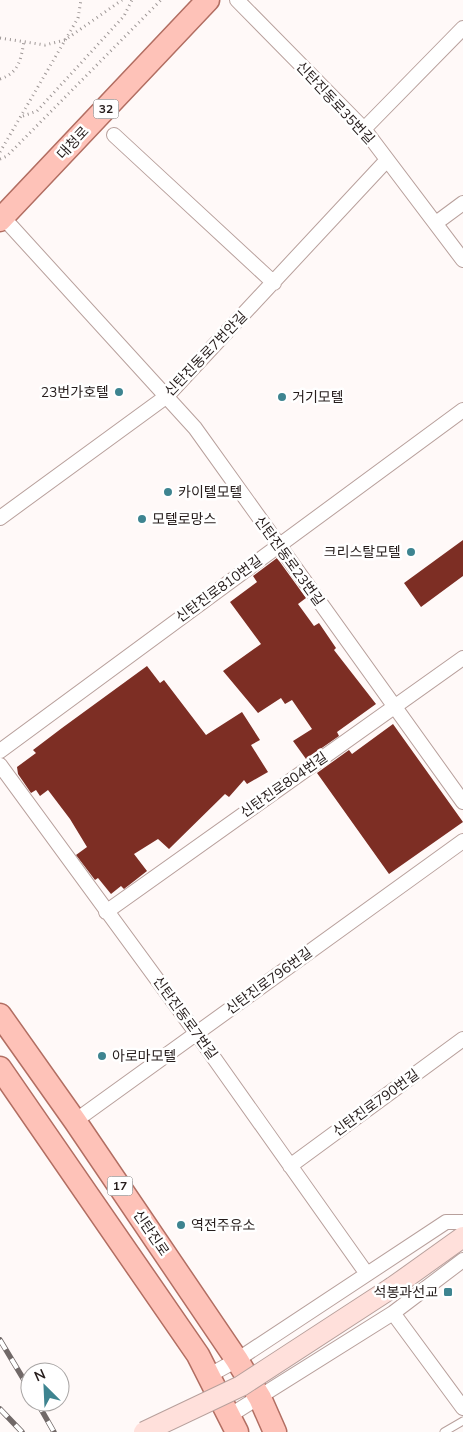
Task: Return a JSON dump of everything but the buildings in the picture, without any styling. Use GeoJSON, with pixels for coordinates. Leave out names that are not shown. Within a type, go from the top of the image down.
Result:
{"type":"FeatureCollection","features":[{"type":"Feature","properties":{"kind":"main road","name":"대청로"},"geometry":{"type":"LineString","coordinates":[[1,219],[208,0]]}},
{"type":"Feature","properties":{"kind":"main road","name":"신탄진로"},"geometry":{"type":"LineString","coordinates":[[0,1015],[75,1121],[237,1360],[260,1398],[275,1432]]}},
{"type":"Feature","properties":{"kind":"main road","name":"17"},"geometry":{"type":"LineString","coordinates":[[0,1068],[192,1347],[233,1424]]}},
{"type":"Feature","properties":{"kind":"main road"},"geometry":{"type":"LineString","coordinates":[[144,1432],[241,1386],[393,1287],[463,1237]]}},
{"type":"Feature","properties":{"kind":"street","name":"신탄진동로35번길"},"geometry":{"type":"LineString","coordinates":[[237,0],[364,129],[386,162],[436,223],[463,260]]}},
{"type":"Feature","properties":{"kind":"street"},"geometry":{"type":"LineString","coordinates":[[364,129],[463,28]]}},
{"type":"Feature","properties":{"kind":"street"},"geometry":{"type":"LineString","coordinates":[[114,135],[274,283]]}},
{"type":"Feature","properties":{"kind":"street","name":"신탄진동로7번안길"},"geometry":{"type":"LineString","coordinates":[[0,518],[167,396],[386,162]]}},
{"type":"Feature","properties":{"kind":"street"},"geometry":{"type":"LineString","coordinates":[[436,223],[463,203]]}},
{"type":"Feature","properties":{"kind":"street","name":"신탄진동로23번길"},"geometry":{"type":"LineString","coordinates":[[1,219],[167,396],[194,428],[463,802]]}},
{"type":"Feature","properties":{"kind":"street","name":"신탄진로810번길"},"geometry":{"type":"LineString","coordinates":[[0,751],[463,410]]}},
{"type":"Feature","properties":{"kind":"street","name":"신탄진로804번길"},"geometry":{"type":"LineString","coordinates":[[106,912],[463,658]]}},
{"type":"Feature","properties":{"kind":"street","name":"신탄진동로7번길"},"geometry":{"type":"LineString","coordinates":[[0,765],[197,1034],[367,1274]]}},
{"type":"Feature","properties":{"kind":"street","name":"신탄진로796번길"},"geometry":{"type":"LineString","coordinates":[[75,1121],[463,841]]}},
{"type":"Feature","properties":{"kind":"street","name":"신탄진로790번길"},"geometry":{"type":"LineString","coordinates":[[290,1166],[463,1039]]}},
{"type":"Feature","properties":{"kind":"street"},"geometry":{"type":"LineString","coordinates":[[208,1376],[237,1360],[446,1222],[463,1222]]}},
{"type":"Feature","properties":{"kind":"street"},"geometry":{"type":"LineString","coordinates":[[233,1424],[260,1398],[393,1313],[463,1260]]}},
{"type":"Feature","properties":{"kind":"street"},"geometry":{"type":"LineString","coordinates":[[393,1313],[463,1408]]}},
{"type":"Feature","properties":{"kind":"lane"},"geometry":{"type":"LineString","coordinates":[[444,1432],[463,1421]]}},
{"type":"Feature","properties":{"kind":"path"},"geometry":{"type":"LineString","coordinates":[[0,152],[78,18],[81,0]]}},
{"type":"Feature","properties":{"kind":"path"},"geometry":{"type":"LineString","coordinates":[[0,38],[45,45],[65,40],[122,0]]}},
{"type":"Feature","properties":{"kind":"path"},"geometry":{"type":"LineString","coordinates":[[22,116],[37,111],[124,16],[132,0]]}},
{"type":"Feature","properties":{"kind":"path"},"geometry":{"type":"LineString","coordinates":[[0,160],[7,156],[162,0]]}},
{"type":"Feature","properties":{"kind":"path"},"geometry":{"type":"LineString","coordinates":[[0,79],[16,71],[21,59],[24,42]]}},
{"type":"Feature","properties":{"kind":"railway"},"geometry":{"type":"LineString","coordinates":[[0,1340],[20,1373]]}},
{"type":"Feature","properties":{"kind":"railway"},"geometry":{"type":"LineString","coordinates":[[0,1409],[22,1432]]}},
{"type":"Feature","properties":{"kind":"railway"},"geometry":{"type":"LineString","coordinates":[[43,1412],[54,1432]]}},
{"type":"Feature","properties":{"kind":"place","name":"23번가호텔"},"geometry":{"type":"Point","coordinates":[119,392]}},
{"type":"Feature","properties":{"kind":"place","name":"거기모텔"},"geometry":{"type":"Point","coordinates":[282,397]}},
{"type":"Feature","properties":{"kind":"place","name":"카이텔모텔"},"geometry":{"type":"Point","coordinates":[168,492]}},
{"type":"Feature","properties":{"kind":"place","name":"모텔로망스"},"geometry":{"type":"Point","coordinates":[142,519]}},
{"type":"Feature","properties":{"kind":"place","name":"크리스탈모텔"},"geometry":{"type":"Point","coordinates":[411,552]}},
{"type":"Feature","properties":{"kind":"place","name":"아로마모텔"},"geometry":{"type":"Point","coordinates":[102,1056]}},
{"type":"Feature","properties":{"kind":"place","name":"역전주유소"},"geometry":{"type":"Point","coordinates":[181,1225]}},
{"type":"Feature","properties":{"kind":"place","name":"석봉과선교"},"geometry":{"type":"Point","coordinates":[448,1292]}}]}
